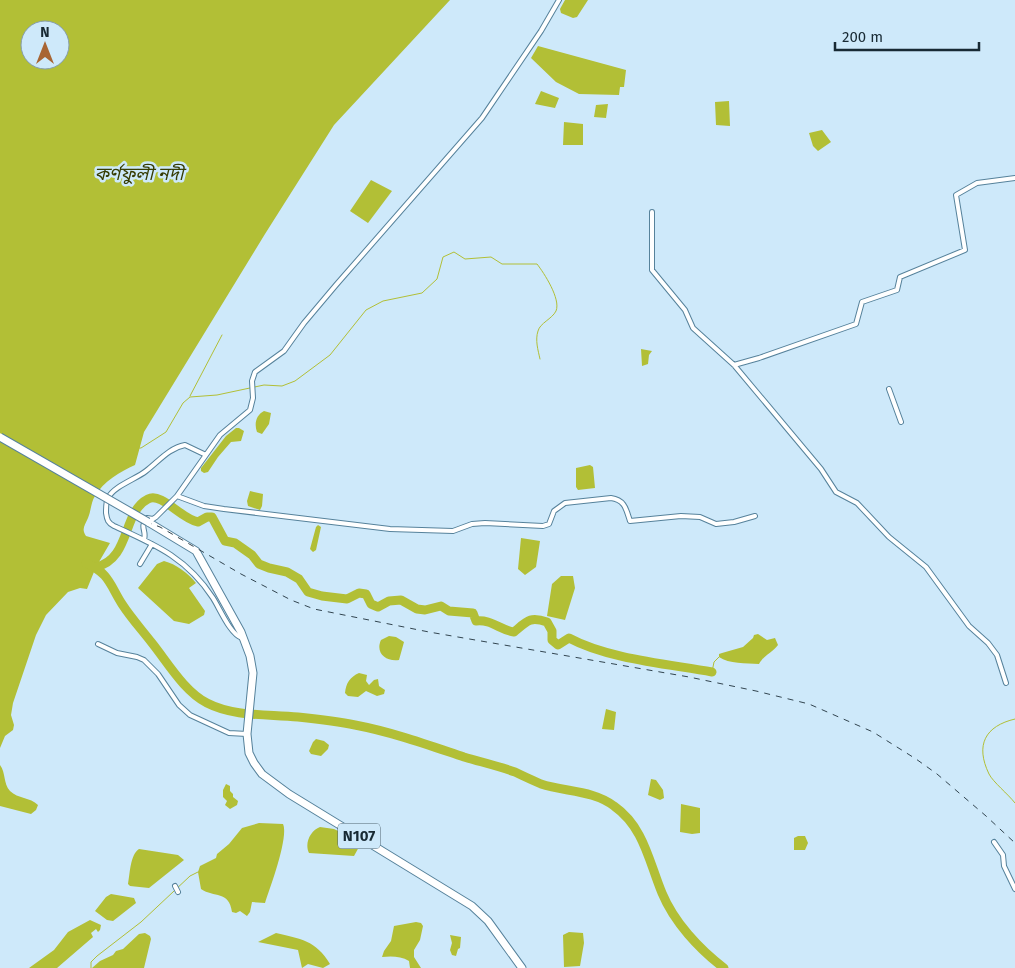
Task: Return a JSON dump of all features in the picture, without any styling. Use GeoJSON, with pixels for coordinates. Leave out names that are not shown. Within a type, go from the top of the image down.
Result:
{"type":"FeatureCollection","features":[{"type":"Feature","properties":{"kind":"highway","name":"N107"},"geometry":{"type":"LineString","coordinates":[[0,437],[196,550],[244,639],[252,668],[251,701],[247,731],[248,745],[251,758],[257,769],[289,794],[472,906],[482,914],[495,930],[522,968]]}},
{"type":"Feature","properties":{"kind":"street"},"geometry":{"type":"LineString","coordinates":[[144,540],[145,536],[142,527],[144,521],[147,518],[156,518],[173,501],[224,430],[250,410],[253,398],[252,381],[255,372],[284,351],[304,323],[336,285],[482,118],[541,31],[559,0]]}},
{"type":"Feature","properties":{"kind":"street"},"geometry":{"type":"LineString","coordinates":[[734,365],[856,324],[862,302],[898,290],[900,277],[966,250],[956,195],[977,183],[1015,178]]}},
{"type":"Feature","properties":{"kind":"street"},"geometry":{"type":"LineString","coordinates":[[652,212],[652,270],[685,310],[693,328],[734,365],[821,469],[836,492],[857,503],[889,537],[926,567],[951,599],[965,622],[988,643],[997,655],[1006,684]]}},
{"type":"Feature","properties":{"kind":"street"},"geometry":{"type":"LineString","coordinates":[[889,389],[901,422]]}},
{"type":"Feature","properties":{"kind":"street"},"geometry":{"type":"LineString","coordinates":[[206,455],[188,445],[181,446],[164,455],[142,474],[126,482],[108,496],[107,518],[110,524],[178,559],[193,572],[213,599],[235,635],[244,639]]}},
{"type":"Feature","properties":{"kind":"street"},"geometry":{"type":"LineString","coordinates":[[177,496],[204,506],[390,530],[453,531],[472,524],[485,523],[543,526],[549,524],[554,510],[565,503],[611,498],[617,499],[624,504],[630,520],[681,516],[700,517],[716,524],[734,522],[755,516]]}},
{"type":"Feature","properties":{"kind":"street"},"geometry":{"type":"LineString","coordinates":[[140,564],[152,544]]}},
{"type":"Feature","properties":{"kind":"street"},"geometry":{"type":"LineString","coordinates":[[98,644],[117,653],[144,660],[158,674],[179,705],[190,715],[229,733],[247,731]]}},
{"type":"Feature","properties":{"kind":"street"},"geometry":{"type":"LineString","coordinates":[[994,842],[1003,855],[1004,866],[1015,889]]}},
{"type":"Feature","properties":{"kind":"street"},"geometry":{"type":"LineString","coordinates":[[174,886],[178,892]]}},
{"type":"Feature","properties":{"kind":"water","name":"কর্ণফুলী নদী"},"geometry":{"type":"Polygon","coordinates":[[[0,0],[450,0],[334,125],[144,432],[135,465],[124,470],[98,491],[84,531],[86,536],[110,543],[96,567],[87,589],[80,588],[68,592],[46,615],[36,635],[13,703],[11,715],[14,725],[13,730],[5,736],[0,748],[0,0]]]}},
{"type":"Feature","properties":{"kind":"water"},"geometry":{"type":"Polygon","coordinates":[[[565,0],[588,0],[577,17],[573,18],[561,13],[560,9],[565,0]]]}},
{"type":"Feature","properties":{"kind":"water"},"geometry":{"type":"Polygon","coordinates":[[[538,46],[626,70],[624,87],[620,87],[619,95],[579,94],[556,82],[531,58],[538,46]]]}},
{"type":"Feature","properties":{"kind":"water"},"geometry":{"type":"Polygon","coordinates":[[[541,91],[559,98],[555,108],[535,104],[541,91]]]}},
{"type":"Feature","properties":{"kind":"water"},"geometry":{"type":"Polygon","coordinates":[[[729,101],[730,126],[716,125],[715,102],[729,101]]]}},
{"type":"Feature","properties":{"kind":"water"},"geometry":{"type":"Polygon","coordinates":[[[608,104],[606,118],[594,117],[596,105],[608,104]]]}},
{"type":"Feature","properties":{"kind":"water"},"geometry":{"type":"Polygon","coordinates":[[[564,122],[583,124],[583,145],[563,145],[564,122]]]}},
{"type":"Feature","properties":{"kind":"water"},"geometry":{"type":"Polygon","coordinates":[[[822,130],[831,142],[818,151],[813,146],[809,133],[822,130]]]}},
{"type":"Feature","properties":{"kind":"water"},"geometry":{"type":"Polygon","coordinates":[[[371,180],[392,191],[368,223],[350,211],[371,180]]]}},
{"type":"Feature","properties":{"kind":"water"},"geometry":{"type":"Polygon","coordinates":[[[641,349],[652,351],[649,355],[648,364],[642,366],[641,349]]]}},
{"type":"Feature","properties":{"kind":"water"},"geometry":{"type":"Polygon","coordinates":[[[264,411],[271,413],[269,424],[262,434],[257,432],[256,423],[257,417],[264,411]]]}},
{"type":"Feature","properties":{"kind":"water"},"geometry":{"type":"Polygon","coordinates":[[[236,428],[244,431],[241,441],[231,442],[208,472],[204,473],[201,471],[201,468],[226,436],[236,428]]]}},
{"type":"Feature","properties":{"kind":"water"},"geometry":{"type":"Polygon","coordinates":[[[590,465],[593,467],[595,488],[578,490],[576,487],[576,468],[590,465]]]}},
{"type":"Feature","properties":{"kind":"water"},"geometry":{"type":"Polygon","coordinates":[[[250,491],[263,494],[260,510],[248,506],[247,501],[250,491]]]}},
{"type":"Feature","properties":{"kind":"water"},"geometry":{"type":"Polygon","coordinates":[[[318,525],[321,527],[316,550],[313,552],[310,549],[318,525]]]}},
{"type":"Feature","properties":{"kind":"water"},"geometry":{"type":"Polygon","coordinates":[[[521,538],[540,541],[536,567],[525,575],[518,569],[521,538]]]}},
{"type":"Feature","properties":{"kind":"water"},"geometry":{"type":"Polygon","coordinates":[[[164,561],[182,569],[196,583],[189,588],[205,611],[204,615],[189,624],[174,621],[138,588],[157,564],[164,561]]]}},
{"type":"Feature","properties":{"kind":"water"},"geometry":{"type":"Polygon","coordinates":[[[561,576],[573,576],[575,588],[565,620],[547,616],[552,584],[561,576]]]}},
{"type":"Feature","properties":{"kind":"water"},"geometry":{"type":"Polygon","coordinates":[[[758,634],[767,640],[775,638],[778,645],[759,664],[733,662],[719,657],[719,654],[743,647],[754,635],[758,634]]]}},
{"type":"Feature","properties":{"kind":"water"},"geometry":{"type":"Polygon","coordinates":[[[389,636],[396,637],[404,642],[399,660],[386,658],[379,649],[381,640],[389,636]]]}},
{"type":"Feature","properties":{"kind":"water"},"geometry":{"type":"Polygon","coordinates":[[[359,673],[367,675],[366,681],[369,685],[378,679],[379,686],[385,690],[384,694],[377,696],[366,691],[358,697],[348,696],[345,693],[347,683],[353,676],[359,673]]]}},
{"type":"Feature","properties":{"kind":"water"},"geometry":{"type":"Polygon","coordinates":[[[606,709],[616,712],[614,730],[602,729],[606,709]]]}},
{"type":"Feature","properties":{"kind":"water"},"geometry":{"type":"Polygon","coordinates":[[[316,739],[324,741],[329,745],[328,749],[321,756],[311,754],[309,751],[316,739]]]}},
{"type":"Feature","properties":{"kind":"water"},"geometry":{"type":"Polygon","coordinates":[[[0,765],[6,785],[10,791],[38,805],[31,814],[0,806],[0,765]]]}},
{"type":"Feature","properties":{"kind":"water"},"geometry":{"type":"Polygon","coordinates":[[[651,779],[656,780],[663,790],[664,798],[660,800],[648,795],[651,779]]]}},
{"type":"Feature","properties":{"kind":"water"},"geometry":{"type":"Polygon","coordinates":[[[226,784],[230,786],[233,797],[238,801],[237,805],[230,809],[225,805],[227,801],[223,797],[223,790],[226,784]]]}},
{"type":"Feature","properties":{"kind":"water"},"geometry":{"type":"Polygon","coordinates":[[[681,804],[700,808],[700,833],[680,832],[681,804]]]}},
{"type":"Feature","properties":{"kind":"water"},"geometry":{"type":"Polygon","coordinates":[[[259,823],[283,824],[283,840],[278,863],[265,903],[252,902],[247,916],[240,911],[232,912],[228,900],[224,897],[201,889],[198,872],[200,866],[216,858],[217,854],[229,844],[242,828],[259,823]]]}},
{"type":"Feature","properties":{"kind":"water"},"geometry":{"type":"Polygon","coordinates":[[[320,827],[334,829],[357,840],[359,847],[354,856],[309,853],[307,845],[309,837],[320,827]]]}},
{"type":"Feature","properties":{"kind":"water"},"geometry":{"type":"Polygon","coordinates":[[[805,836],[808,843],[805,850],[794,850],[794,838],[805,836]]]}},
{"type":"Feature","properties":{"kind":"water"},"geometry":{"type":"Polygon","coordinates":[[[139,849],[178,855],[184,860],[149,888],[130,886],[128,884],[131,865],[139,849]]]}},
{"type":"Feature","properties":{"kind":"water"},"geometry":{"type":"Polygon","coordinates":[[[111,894],[134,898],[136,903],[113,921],[107,920],[95,911],[106,897],[111,894]]]}},
{"type":"Feature","properties":{"kind":"water"},"geometry":{"type":"Polygon","coordinates":[[[90,920],[101,925],[100,930],[98,932],[96,929],[91,933],[93,937],[57,968],[29,968],[54,950],[68,932],[90,920]]]}},
{"type":"Feature","properties":{"kind":"water"},"geometry":{"type":"Polygon","coordinates":[[[416,922],[421,923],[423,926],[420,940],[414,950],[414,957],[421,968],[410,968],[409,961],[403,958],[382,957],[391,941],[394,926],[416,922]]]}},
{"type":"Feature","properties":{"kind":"water"},"geometry":{"type":"Polygon","coordinates":[[[569,932],[583,933],[584,943],[580,966],[564,967],[563,935],[569,932]]]}},
{"type":"Feature","properties":{"kind":"water"},"geometry":{"type":"Polygon","coordinates":[[[145,933],[151,939],[144,968],[92,968],[100,961],[113,955],[116,951],[123,949],[139,934],[145,933]]]}},
{"type":"Feature","properties":{"kind":"water"},"geometry":{"type":"Polygon","coordinates":[[[276,933],[300,939],[313,945],[325,956],[330,964],[323,968],[308,964],[302,968],[298,950],[258,942],[276,933]]]}},
{"type":"Feature","properties":{"kind":"water"},"geometry":{"type":"Polygon","coordinates":[[[450,935],[461,937],[460,948],[456,956],[452,955],[450,950],[452,943],[450,935]]]}},
{"type":"Feature","properties":{"kind":"waterway"},"geometry":{"type":"LineString","coordinates":[[139,448],[166,432],[183,403],[190,397],[217,395],[264,385],[282,386],[295,381],[330,355],[366,310],[383,301],[422,293],[437,279],[443,257],[454,252],[465,259],[491,257],[502,264],[537,264],[551,286],[557,306],[554,314],[539,328],[537,334],[540,359]]}},
{"type":"Feature","properties":{"kind":"waterway"},"geometry":{"type":"LineString","coordinates":[[190,396],[222,335]]}},
{"type":"Feature","properties":{"kind":"waterway"},"geometry":{"type":"LineString","coordinates":[[96,567],[107,562],[115,555],[140,505],[148,499],[159,499],[192,520],[198,522],[207,517],[212,517],[225,541],[235,543],[252,555],[259,564],[287,572],[299,579],[308,592],[347,599],[359,593],[366,594],[371,604],[378,607],[389,601],[401,600],[417,609],[425,610],[441,606],[449,611],[473,613],[476,621],[491,623],[514,632],[522,625],[536,619],[547,622],[552,631],[552,640],[558,645],[569,638],[620,656],[712,672]]}},
{"type":"Feature","properties":{"kind":"waterway"},"geometry":{"type":"LineString","coordinates":[[86,563],[104,575],[125,609],[177,676],[191,691],[207,703],[228,711],[240,713],[319,719],[369,728],[509,770],[550,787],[588,794],[614,806],[624,814],[639,835],[662,893],[673,914],[697,944],[724,968]]}},
{"type":"Feature","properties":{"kind":"waterway"},"geometry":{"type":"LineString","coordinates":[[712,672],[714,662],[719,657]]}},
{"type":"Feature","properties":{"kind":"waterway"},"geometry":{"type":"LineString","coordinates":[[1015,719],[996,726],[986,738],[983,746],[985,764],[989,774],[1015,803]]}},
{"type":"Feature","properties":{"kind":"waterway"},"geometry":{"type":"LineString","coordinates":[[91,968],[91,962],[97,956],[141,922],[190,876],[198,872]]}},
{"type":"Feature","properties":{"kind":"railway"},"geometry":{"type":"LineString","coordinates":[[0,438],[241,574],[291,600],[314,609],[429,632],[689,677],[809,704],[873,732],[916,759],[937,774],[1015,843]]}}]}
